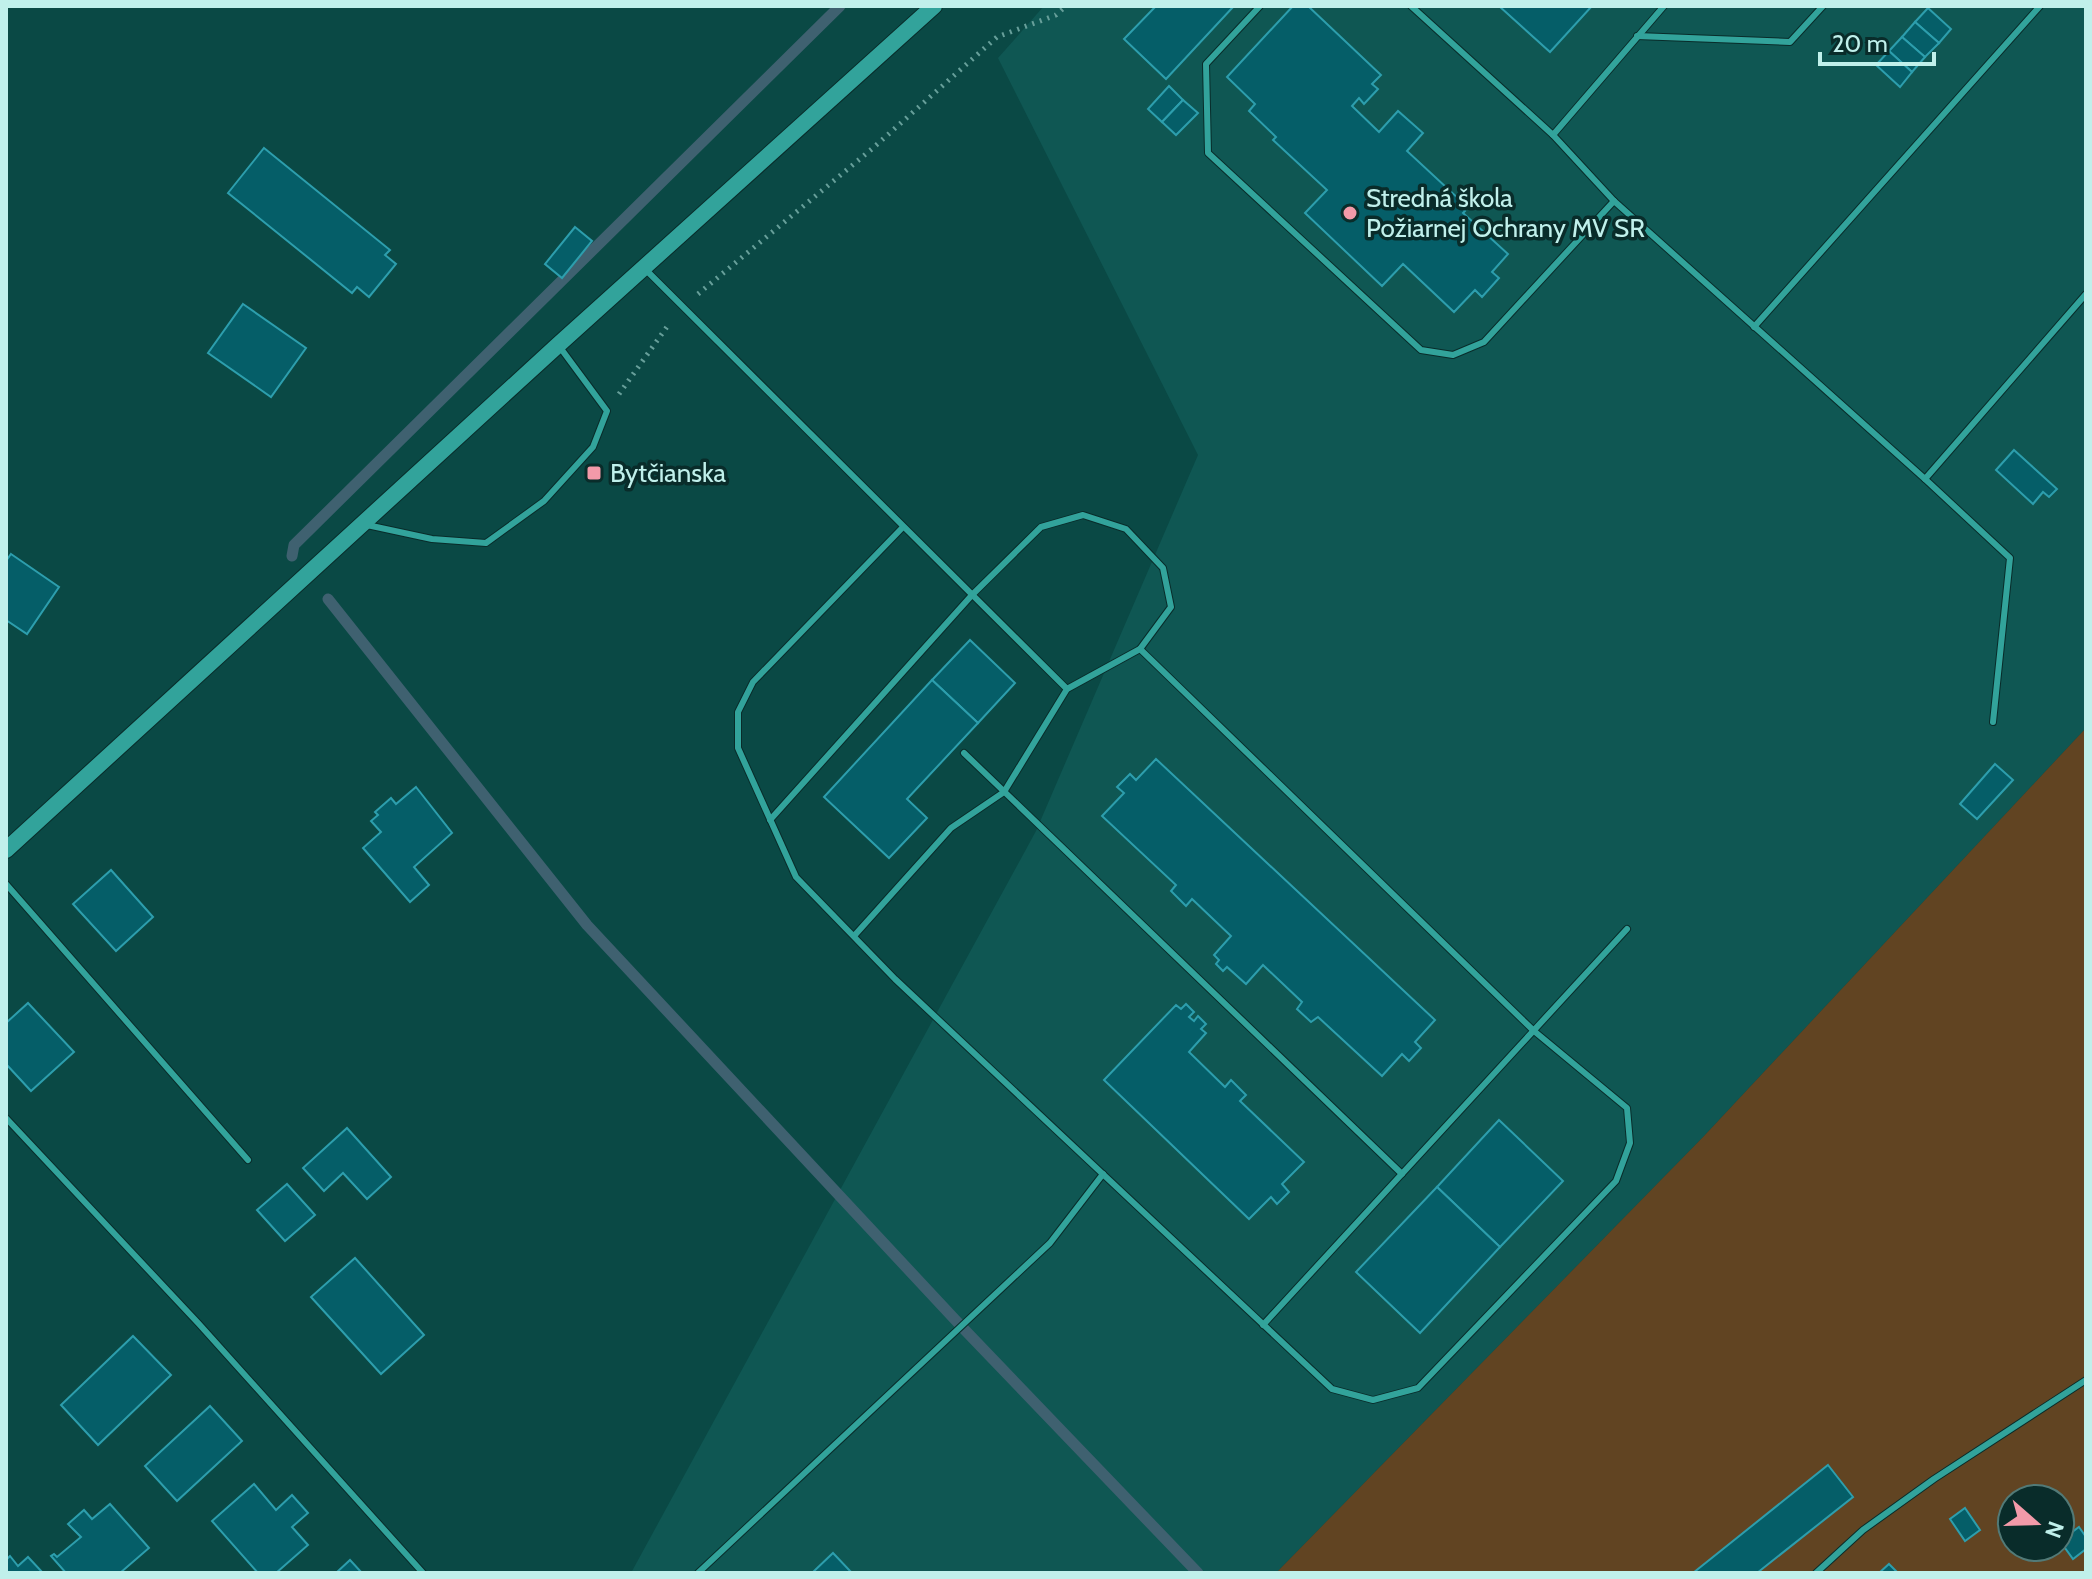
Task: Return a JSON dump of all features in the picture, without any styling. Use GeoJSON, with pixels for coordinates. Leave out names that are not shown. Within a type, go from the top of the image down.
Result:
{"type":"FeatureCollection","features":[{"type":"Feature","properties":{"kind":"main road"},"geometry":{"type":"LineString","coordinates":[[6,850],[934,6]]}},
{"type":"Feature","properties":{"kind":"lane"},"geometry":{"type":"LineString","coordinates":[[1260,6],[1206,64],[1208,153],[1421,350],[1453,355],[1484,342],[1614,201]]}},
{"type":"Feature","properties":{"kind":"lane"},"geometry":{"type":"LineString","coordinates":[[1411,6],[1553,135],[1614,201],[2010,558],[1993,722]]}},
{"type":"Feature","properties":{"kind":"lane"},"geometry":{"type":"LineString","coordinates":[[1553,135],[1664,6]]}},
{"type":"Feature","properties":{"kind":"lane"},"geometry":{"type":"LineString","coordinates":[[1637,36],[1790,42],[1823,6]]}},
{"type":"Feature","properties":{"kind":"lane"},"geometry":{"type":"LineString","coordinates":[[1754,327],[2040,6]]}},
{"type":"Feature","properties":{"kind":"lane"},"geometry":{"type":"LineString","coordinates":[[644,268],[1067,689]]}},
{"type":"Feature","properties":{"kind":"lane"},"geometry":{"type":"LineString","coordinates":[[1925,479],[2086,294]]}},
{"type":"Feature","properties":{"kind":"lane"},"geometry":{"type":"LineString","coordinates":[[364,524],[432,539],[486,543],[544,501],[593,447],[607,411],[558,345]]}},
{"type":"Feature","properties":{"kind":"lane"},"geometry":{"type":"LineString","coordinates":[[770,820],[972,595],[1041,527],[1083,515],[1126,529],[1163,568],[1171,607],[1140,649],[1067,689],[1004,792],[951,828],[854,936]]}},
{"type":"Feature","properties":{"kind":"lane"},"geometry":{"type":"LineString","coordinates":[[903,527],[753,682],[738,712],[738,748],[796,877],[895,979],[1332,1389],[1373,1400],[1418,1388],[1616,1181],[1630,1143],[1627,1108],[1534,1031],[1140,649]]}},
{"type":"Feature","properties":{"kind":"lane"},"geometry":{"type":"LineString","coordinates":[[964,753],[1402,1174]]}},
{"type":"Feature","properties":{"kind":"lane"},"geometry":{"type":"LineString","coordinates":[[6,884],[248,1160]]}},
{"type":"Feature","properties":{"kind":"lane"},"geometry":{"type":"LineString","coordinates":[[1263,1325],[1627,929]]}},
{"type":"Feature","properties":{"kind":"lane"},"geometry":{"type":"LineString","coordinates":[[6,1118],[199,1324],[423,1573]]}},
{"type":"Feature","properties":{"kind":"lane"},"geometry":{"type":"LineString","coordinates":[[698,1573],[1050,1243],[1103,1174]]}},
{"type":"Feature","properties":{"kind":"lane"},"geometry":{"type":"LineString","coordinates":[[1816,1573],[1863,1530],[1934,1479],[2086,1380]]}},
{"type":"Feature","properties":{"kind":"path"},"geometry":{"type":"LineString","coordinates":[[607,411],[682,307],[873,148],[997,37],[1056,15],[1066,6]]}},
{"type":"Feature","properties":{"kind":"shaded area"},"geometry":{"type":"Polygon","coordinates":[[[1044,6],[2086,6],[2086,728],[1704,1136],[1276,1573],[631,1573],[1036,831],[1198,455],[998,58],[1044,6]]]}},
{"type":"Feature","properties":{"kind":"shaded area"},"geometry":{"type":"Polygon","coordinates":[[[2086,728],[2086,1573],[1276,1573],[1704,1136],[2086,728]]]}},
{"type":"Feature","properties":{"kind":"building"},"geometry":{"type":"Polygon","coordinates":[[[1156,6],[1234,6],[1166,79],[1124,39],[1156,6]]]}},
{"type":"Feature","properties":{"kind":"building"},"geometry":{"type":"Polygon","coordinates":[[[1293,6],[1308,6],[1381,75],[1372,84],[1378,89],[1364,104],[1359,98],[1352,106],[1379,132],[1398,111],[1423,133],[1407,151],[1461,201],[1458,204],[1465,211],[1463,213],[1508,254],[1492,272],[1499,278],[1482,297],[1475,290],[1454,312],[1403,264],[1382,286],[1305,213],[1327,190],[1273,140],[1276,137],[1249,111],[1255,104],[1227,77],[1293,6]]]}},
{"type":"Feature","properties":{"kind":"building"},"geometry":{"type":"Polygon","coordinates":[[[1499,6],[1592,6],[1550,52],[1499,6]]]}},
{"type":"Feature","properties":{"kind":"building"},"geometry":{"type":"Polygon","coordinates":[[[1928,8],[1951,29],[1939,43],[1915,22],[1928,8]]]}},
{"type":"Feature","properties":{"kind":"building"},"geometry":{"type":"Polygon","coordinates":[[[1915,22],[1939,43],[1925,57],[1902,37],[1915,22]]]}},
{"type":"Feature","properties":{"kind":"building"},"geometry":{"type":"Polygon","coordinates":[[[1902,37],[1925,57],[1912,72],[1889,51],[1902,37]]]}},
{"type":"Feature","properties":{"kind":"building"},"geometry":{"type":"Polygon","coordinates":[[[1889,51],[1912,72],[1900,87],[1876,65],[1889,51]]]}},
{"type":"Feature","properties":{"kind":"building"},"geometry":{"type":"Polygon","coordinates":[[[1169,86],[1183,100],[1162,122],[1148,109],[1169,86]]]}},
{"type":"Feature","properties":{"kind":"building"},"geometry":{"type":"Polygon","coordinates":[[[1183,100],[1198,113],[1176,135],[1162,122],[1183,100]]]}},
{"type":"Feature","properties":{"kind":"building"},"geometry":{"type":"Polygon","coordinates":[[[264,148],[390,250],[385,255],[396,264],[369,297],[357,287],[352,293],[228,193],[264,148]]]}},
{"type":"Feature","properties":{"kind":"building"},"geometry":{"type":"Polygon","coordinates":[[[575,227],[592,241],[562,278],[545,264],[575,227]]]}},
{"type":"Feature","properties":{"kind":"building"},"geometry":{"type":"Polygon","coordinates":[[[243,304],[306,348],[271,397],[208,353],[243,304]]]}},
{"type":"Feature","properties":{"kind":"building"},"geometry":{"type":"Polygon","coordinates":[[[2014,450],[2057,489],[2049,497],[2043,492],[2033,504],[1996,470],[2014,450]]]}},
{"type":"Feature","properties":{"kind":"building"},"geometry":{"type":"Polygon","coordinates":[[[11,554],[59,587],[27,634],[6,620],[6,561],[11,554]]]}},
{"type":"Feature","properties":{"kind":"building"},"geometry":{"type":"Polygon","coordinates":[[[970,640],[1015,683],[978,723],[932,680],[970,640]]]}},
{"type":"Feature","properties":{"kind":"building"},"geometry":{"type":"Polygon","coordinates":[[[932,680],[978,723],[907,799],[927,818],[889,858],[824,797],[932,680]]]}},
{"type":"Feature","properties":{"kind":"building"},"geometry":{"type":"Polygon","coordinates":[[[1156,759],[1435,1020],[1415,1042],[1421,1048],[1409,1061],[1402,1054],[1382,1076],[1318,1017],[1311,1022],[1297,1009],[1302,1002],[1263,965],[1246,984],[1227,967],[1223,971],[1216,964],[1219,960],[1214,955],[1231,936],[1192,899],[1186,906],[1171,891],[1176,885],[1102,816],[1124,793],[1117,787],[1130,774],[1136,780],[1156,759]]]}},
{"type":"Feature","properties":{"kind":"building"},"geometry":{"type":"Polygon","coordinates":[[[1995,764],[2013,780],[1977,819],[1960,804],[1995,764]]]}},
{"type":"Feature","properties":{"kind":"building"},"geometry":{"type":"Polygon","coordinates":[[[416,787],[452,833],[414,867],[429,885],[410,902],[363,848],[381,832],[371,821],[378,815],[375,812],[391,798],[396,804],[416,787]]]}},
{"type":"Feature","properties":{"kind":"building"},"geometry":{"type":"Polygon","coordinates":[[[111,870],[153,917],[116,951],[73,904],[111,870]]]}},
{"type":"Feature","properties":{"kind":"building"},"geometry":{"type":"Polygon","coordinates":[[[28,1003],[74,1052],[31,1091],[6,1064],[6,1023],[28,1003]]]}},
{"type":"Feature","properties":{"kind":"building"},"geometry":{"type":"Polygon","coordinates":[[[1186,1004],[1194,1012],[1189,1017],[1194,1021],[1198,1016],[1206,1024],[1201,1029],[1206,1033],[1189,1052],[1225,1087],[1231,1080],[1246,1095],[1240,1101],[1304,1162],[1282,1184],[1289,1192],[1277,1204],[1271,1197],[1249,1219],[1104,1080],[1176,1005],[1181,1009],[1186,1004]]]}},
{"type":"Feature","properties":{"kind":"building"},"geometry":{"type":"Polygon","coordinates":[[[1499,1120],[1563,1181],[1500,1247],[1437,1187],[1499,1120]]]}},
{"type":"Feature","properties":{"kind":"building"},"geometry":{"type":"Polygon","coordinates":[[[347,1128],[391,1177],[367,1199],[343,1173],[324,1191],[303,1168],[347,1128]]]}},
{"type":"Feature","properties":{"kind":"building"},"geometry":{"type":"Polygon","coordinates":[[[287,1184],[315,1215],[285,1241],[257,1210],[287,1184]]]}},
{"type":"Feature","properties":{"kind":"building"},"geometry":{"type":"Polygon","coordinates":[[[1437,1187],[1500,1247],[1420,1333],[1356,1272],[1437,1187]]]}},
{"type":"Feature","properties":{"kind":"building"},"geometry":{"type":"Polygon","coordinates":[[[355,1258],[424,1335],[381,1374],[311,1297],[355,1258]]]}},
{"type":"Feature","properties":{"kind":"building"},"geometry":{"type":"Polygon","coordinates":[[[133,1336],[171,1375],[98,1445],[61,1405],[133,1336]]]}},
{"type":"Feature","properties":{"kind":"building"},"geometry":{"type":"Polygon","coordinates":[[[210,1406],[242,1441],[177,1501],[145,1466],[210,1406]]]}},
{"type":"Feature","properties":{"kind":"building"},"geometry":{"type":"Polygon","coordinates":[[[1828,1465],[1853,1497],[1757,1573],[1693,1573],[1828,1465]]]}},
{"type":"Feature","properties":{"kind":"building"},"geometry":{"type":"Polygon","coordinates":[[[254,1484],[276,1510],[292,1495],[308,1513],[292,1527],[308,1545],[276,1573],[258,1573],[212,1521],[254,1484]]]}},
{"type":"Feature","properties":{"kind":"building"},"geometry":{"type":"Polygon","coordinates":[[[110,1504],[149,1548],[120,1573],[66,1573],[51,1556],[54,1554],[57,1557],[81,1537],[68,1524],[84,1510],[92,1519],[110,1504]]]}},
{"type":"Feature","properties":{"kind":"building"},"geometry":{"type":"Polygon","coordinates":[[[1965,1508],[1980,1530],[1965,1541],[1950,1519],[1965,1508]]]}},
{"type":"Feature","properties":{"kind":"building"},"geometry":{"type":"Polygon","coordinates":[[[2079,1527],[2086,1537],[2086,1549],[2076,1557],[2076,1529],[2079,1527]]]}},
{"type":"Feature","properties":{"kind":"building"},"geometry":{"type":"Polygon","coordinates":[[[833,1553],[852,1573],[812,1573],[833,1553]]]}},
{"type":"Feature","properties":{"kind":"building"},"geometry":{"type":"Polygon","coordinates":[[[10,1556],[18,1566],[28,1557],[43,1573],[6,1573],[6,1560],[10,1556]]]}},
{"type":"Feature","properties":{"kind":"building"},"geometry":{"type":"Polygon","coordinates":[[[350,1560],[362,1573],[336,1573],[350,1560]]]}},
{"type":"Feature","properties":{"kind":"building"},"geometry":{"type":"Polygon","coordinates":[[[1889,1564],[1898,1573],[1879,1573],[1889,1564]]]}},
{"type":"Feature","properties":{"kind":"waterway"},"geometry":{"type":"LineString","coordinates":[[292,556],[294,545],[840,6]]}},
{"type":"Feature","properties":{"kind":"waterway"},"geometry":{"type":"LineString","coordinates":[[328,599],[587,925],[961,1326],[1198,1573]]}},
{"type":"Feature","properties":{"kind":"place","name":"Stredná škola Požiarnej Ochrany MV SR"},"geometry":{"type":"Point","coordinates":[1350,213]}},
{"type":"Feature","properties":{"kind":"place","name":"Bytčianska"},"geometry":{"type":"Point","coordinates":[594,473]}}]}
